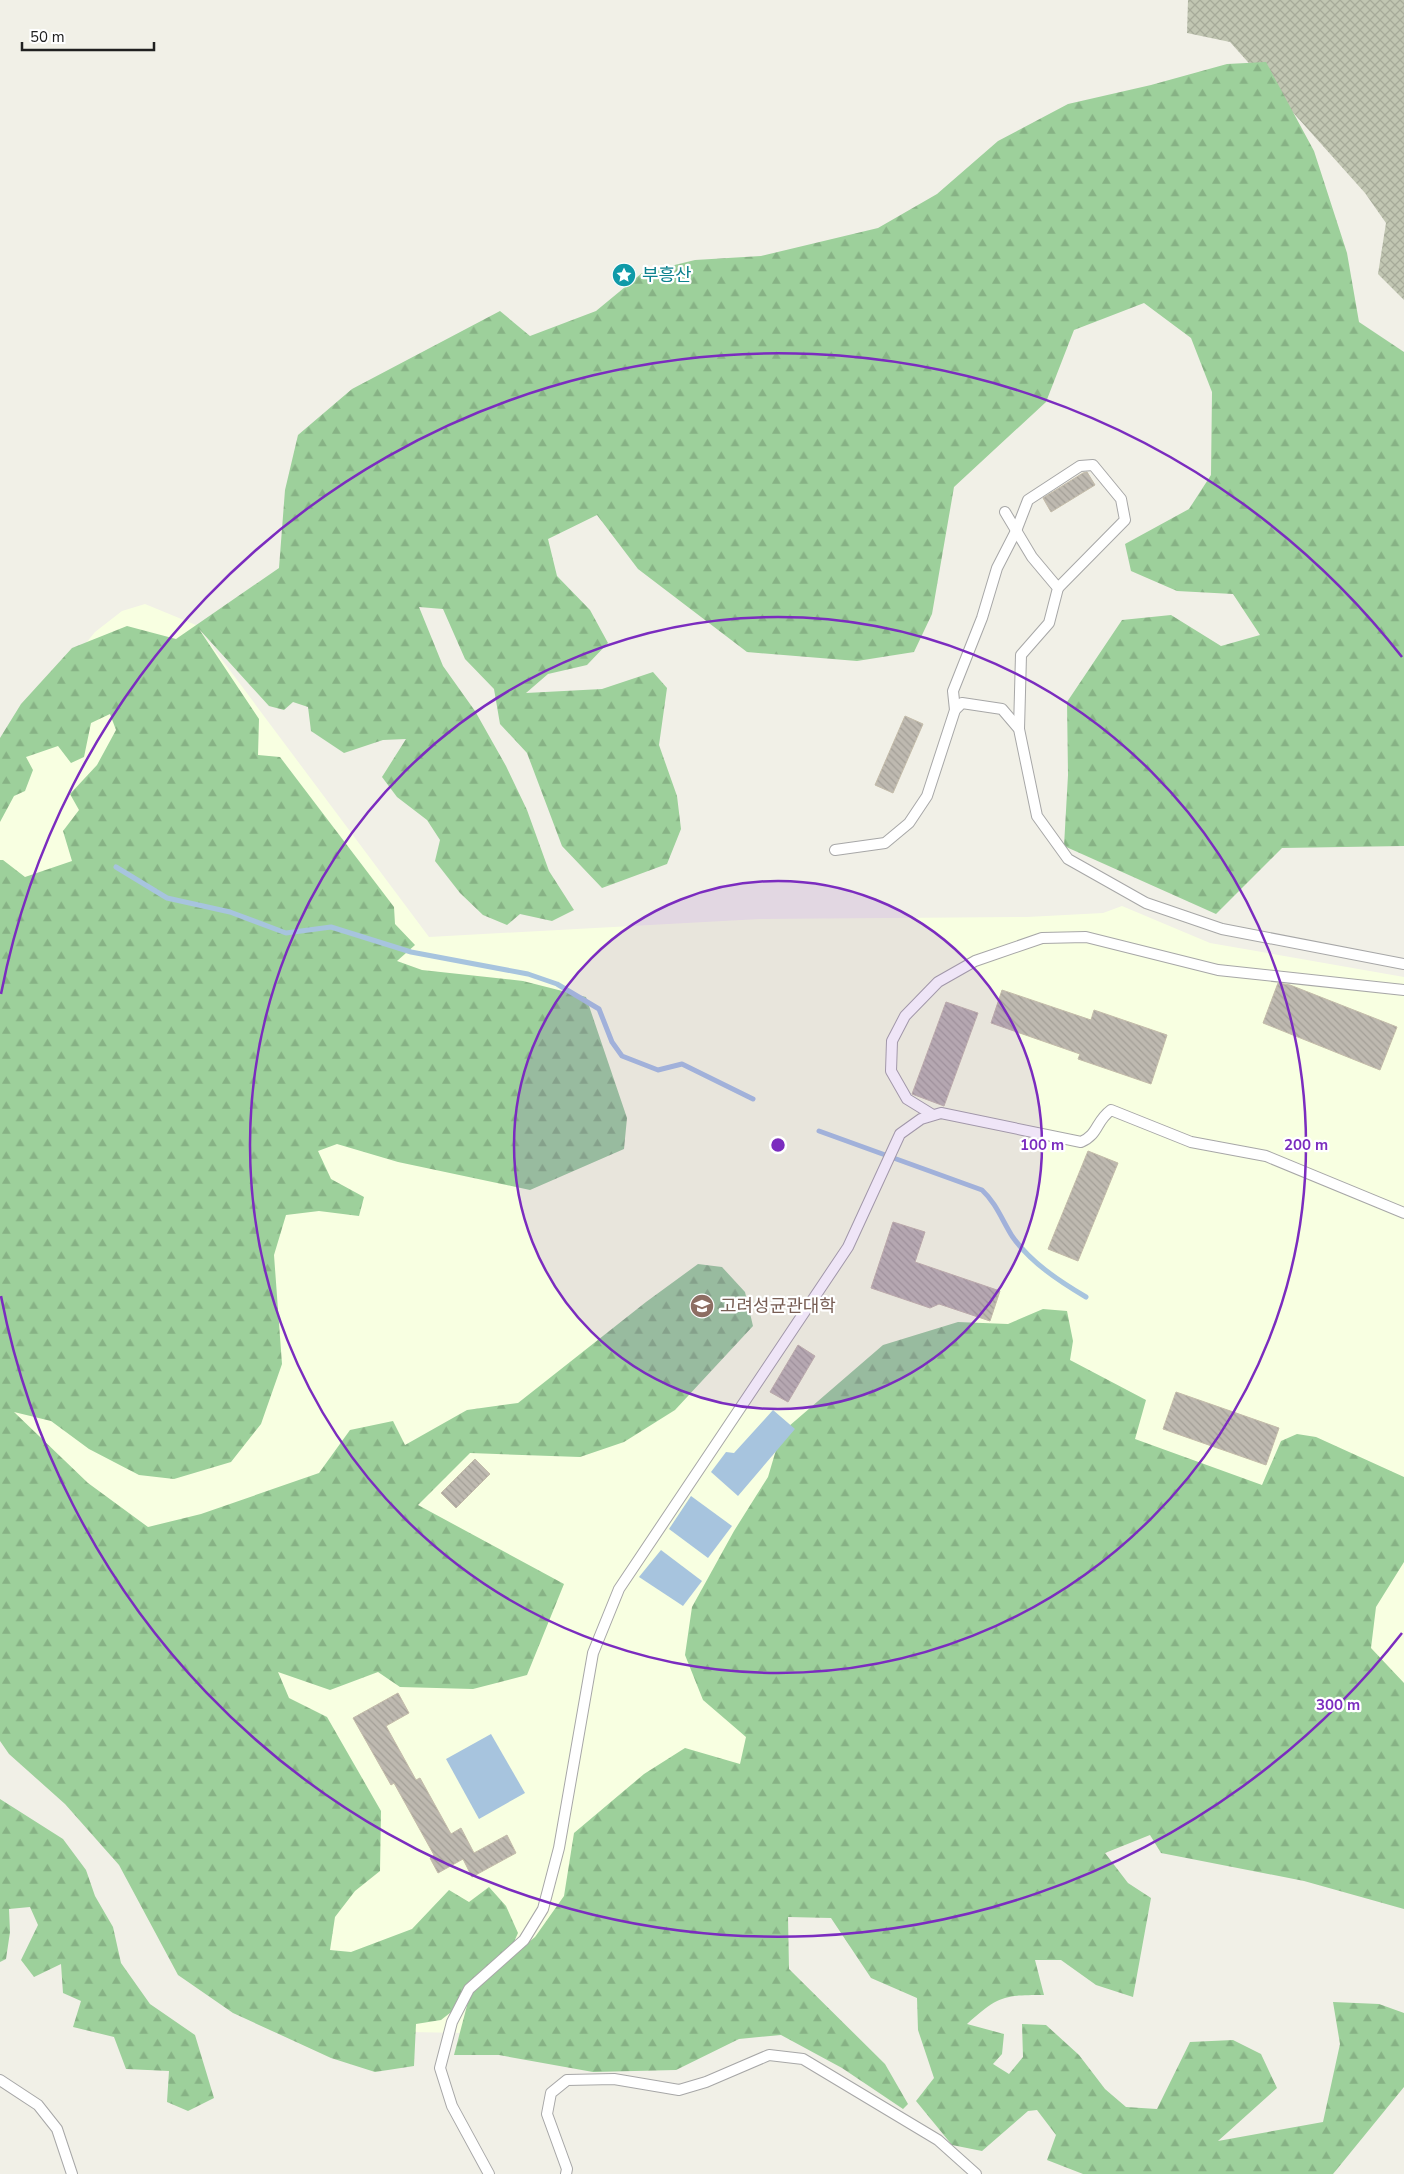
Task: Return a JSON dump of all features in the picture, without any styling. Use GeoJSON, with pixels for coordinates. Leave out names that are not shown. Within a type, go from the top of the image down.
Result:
{"type":"FeatureCollection","features":[{"type":"Feature","properties":{"kind":"lane"},"geometry":{"type":"LineString","coordinates":[[835,850],[885,843],[909,823],[927,796],[955,710],[953,691],[982,618],[997,568],[1016,531],[1028,500],[1080,466],[1093,465],[1121,499],[1125,520],[1058,588],[1049,623],[1022,655],[1019,729],[1037,816],[1068,860],[1146,902],[1222,929],[1404,964]]}},
{"type":"Feature","properties":{"kind":"lane"},"geometry":{"type":"LineString","coordinates":[[1006,512],[1032,557],[1058,588]]}},
{"type":"Feature","properties":{"kind":"lane"},"geometry":{"type":"LineString","coordinates":[[955,710],[962,703],[1002,710],[1019,729]]}},
{"type":"Feature","properties":{"kind":"lane"},"geometry":{"type":"LineString","coordinates":[[933,1116],[907,1098],[892,1071],[892,1041],[906,1016],[938,982],[975,961],[1042,938],[1086,937],[1218,970],[1404,990]]}},
{"type":"Feature","properties":{"kind":"lane"},"geometry":{"type":"LineString","coordinates":[[489,2174],[452,2106],[440,2068],[452,2022],[469,1989],[524,1940],[543,1909],[559,1848],[593,1653],[619,1589],[848,1247],[900,1134],[921,1119],[941,1113],[1081,1142],[1092,1138],[1102,1117],[1111,1110],[1191,1142],[1266,1156],[1404,1214]]}},
{"type":"Feature","properties":{"kind":"lane"},"geometry":{"type":"LineString","coordinates":[[566,2174],[567,2169],[547,2114],[551,2093],[567,2080],[614,2079],[679,2090],[706,2082],[769,2055],[803,2059],[938,2140],[976,2174]]}},
{"type":"Feature","properties":{"kind":"lane"},"geometry":{"type":"LineString","coordinates":[[0,2080],[38,2105],[58,2130],[72,2174]]}},
{"type":"Feature","properties":{"kind":"shaded area"},"geometry":{"type":"Polygon","coordinates":[[[1188,0],[1404,0],[1404,300],[1378,274],[1386,223],[1365,193],[1230,42],[1187,33],[1188,0]]]}},
{"type":"Feature","properties":{"kind":"shaded area","name":"고려성균관대학"},"geometry":{"type":"Polygon","coordinates":[[[145,604],[196,625],[429,937],[760,919],[1027,917],[1103,913],[1122,906],[1210,943],[1404,977],[1404,1705],[1334,1637],[465,2033],[409,2032],[0,1634],[0,748],[95,632],[122,611],[145,604]]]}},
{"type":"Feature","properties":{"kind":"green space"},"geometry":{"type":"Polygon","coordinates":[[[1266,62],[1314,151],[1347,253],[1359,322],[1404,352],[1404,846],[1282,848],[1216,914],[1064,846],[1068,775],[1067,702],[1122,620],[1171,615],[1221,646],[1260,635],[1233,594],[1177,591],[1131,571],[1125,544],[1189,509],[1211,475],[1212,392],[1191,338],[1144,303],[1074,330],[1046,402],[954,487],[932,614],[914,652],[857,661],[747,652],[638,569],[597,515],[548,539],[557,576],[590,610],[608,643],[587,665],[548,674],[526,693],[602,689],[653,672],[667,688],[659,745],[677,796],[681,829],[667,864],[602,888],[562,846],[527,753],[500,724],[494,689],[465,659],[443,609],[419,607],[443,666],[475,711],[506,766],[527,810],[549,871],[574,910],[552,921],[520,914],[507,925],[483,915],[460,893],[435,861],[440,840],[427,820],[397,797],[382,777],[406,739],[383,740],[344,753],[311,731],[308,707],[293,702],[284,710],[269,706],[199,629],[259,719],[258,755],[280,757],[394,907],[395,924],[415,945],[397,961],[422,970],[523,981],[586,997],[627,1118],[624,1149],[530,1190],[398,1162],[337,1144],[318,1151],[331,1179],[364,1197],[359,1216],[319,1211],[286,1215],[274,1255],[282,1364],[261,1424],[231,1462],[174,1479],[139,1475],[89,1449],[51,1421],[14,1412],[88,1483],[148,1527],[201,1514],[319,1473],[350,1430],[393,1421],[405,1445],[467,1410],[518,1403],[646,1302],[698,1264],[722,1267],[745,1292],[753,1326],[675,1410],[624,1442],[580,1457],[470,1453],[418,1505],[564,1584],[527,1675],[473,1689],[400,1687],[378,1672],[330,1690],[278,1672],[289,1698],[327,1717],[381,1811],[380,1871],[355,1891],[335,1917],[330,1950],[351,1952],[412,1929],[449,1890],[469,1902],[489,1887],[506,1906],[518,1933],[505,1962],[535,1937],[564,1896],[574,1833],[644,1774],[685,1748],[740,1764],[746,1737],[703,1700],[685,1655],[692,1607],[734,1531],[768,1477],[781,1433],[883,1345],[958,1322],[1008,1324],[1043,1309],[1067,1311],[1073,1341],[1070,1360],[1146,1400],[1135,1439],[1262,1485],[1281,1441],[1297,1434],[1316,1437],[1404,1477],[1404,1562],[1376,1607],[1371,1648],[1404,1683],[1404,1909],[1304,1881],[1161,1853],[1150,1835],[1105,1853],[1128,1883],[1151,1898],[1133,1997],[1096,1985],[1061,1960],[1035,1960],[1044,1995],[1002,1999],[986,2008],[967,2024],[1004,2034],[1002,2054],[993,2064],[1009,2074],[1023,2057],[1022,2024],[1046,2025],[1079,2055],[1105,2089],[1126,2107],[1157,2109],[1190,2042],[1233,2040],[1261,2054],[1277,2088],[1218,2141],[1323,2122],[1340,2044],[1333,2002],[1379,2004],[1404,2013],[1404,2087],[1333,2174],[1083,2174],[1047,2160],[1056,2135],[1037,2110],[1028,2111],[982,2151],[952,2145],[916,2101],[934,2078],[918,2030],[917,1998],[871,1978],[831,1918],[788,1917],[789,1969],[885,2064],[908,2104],[903,2109],[842,2068],[781,2035],[739,2039],[676,2070],[593,2072],[499,2055],[454,2055],[469,1998],[441,2020],[416,2024],[414,2066],[375,2072],[331,2058],[233,2013],[178,1975],[119,1865],[65,1804],[9,1754],[0,1741],[0,860],[3,860],[25,877],[72,861],[63,831],[79,810],[70,794],[97,765],[116,730],[110,714],[91,723],[84,757],[71,763],[58,746],[26,757],[33,770],[25,791],[14,796],[0,822],[0,738],[21,704],[72,648],[127,626],[176,639],[279,568],[285,490],[298,435],[352,389],[500,311],[530,336],[596,311],[642,273],[695,260],[761,256],[878,228],[937,194],[998,141],[1068,104],[1151,85],[1227,64],[1266,62]]]}},
{"type":"Feature","properties":{"kind":"green space"},"geometry":{"type":"Polygon","coordinates":[[[0,1799],[63,1839],[86,1870],[95,1896],[113,1927],[121,1963],[150,2004],[195,2035],[214,2098],[188,2111],[167,2102],[169,2071],[126,2069],[114,2037],[73,2027],[81,2001],[63,1993],[61,1964],[34,1977],[21,1960],[38,1925],[30,1907],[9,1909],[10,1932],[6,1959],[0,1962],[0,1799]]]}},
{"type":"Feature","properties":{"kind":"water"},"geometry":{"type":"Polygon","coordinates":[[[773,1410],[795,1429],[738,1496],[711,1472],[726,1452],[734,1453],[773,1410]]]}},
{"type":"Feature","properties":{"kind":"water"},"geometry":{"type":"Polygon","coordinates":[[[691,1496],[732,1526],[708,1558],[669,1529],[691,1496]]]}},
{"type":"Feature","properties":{"kind":"water"},"geometry":{"type":"Polygon","coordinates":[[[661,1550],[702,1581],[683,1606],[639,1577],[661,1550]]]}},
{"type":"Feature","properties":{"kind":"water"},"geometry":{"type":"Polygon","coordinates":[[[491,1734],[525,1793],[479,1819],[446,1759],[491,1734]]]}},
{"type":"Feature","properties":{"kind":"building"},"geometry":{"type":"Polygon","coordinates":[[[1087,472],[1095,485],[1051,512],[1043,498],[1087,472]]]}},
{"type":"Feature","properties":{"kind":"building"},"geometry":{"type":"Polygon","coordinates":[[[905,716],[923,724],[893,793],[875,785],[905,716]]]}},
{"type":"Feature","properties":{"kind":"building"},"geometry":{"type":"Polygon","coordinates":[[[1278,983],[1290,985],[1397,1027],[1380,1070],[1263,1023],[1278,983]]]}},
{"type":"Feature","properties":{"kind":"building"},"geometry":{"type":"Polygon","coordinates":[[[1002,990],[1091,1020],[1094,1010],[1167,1035],[1151,1084],[1078,1059],[1080,1054],[991,1023],[1002,990]]]}},
{"type":"Feature","properties":{"kind":"building"},"geometry":{"type":"Polygon","coordinates":[[[946,1002],[978,1013],[944,1106],[912,1094],[946,1002]]]}},
{"type":"Feature","properties":{"kind":"building"},"geometry":{"type":"Polygon","coordinates":[[[1088,1151],[1118,1163],[1078,1261],[1048,1249],[1088,1151]]]}},
{"type":"Feature","properties":{"kind":"building"},"geometry":{"type":"Polygon","coordinates":[[[893,1222],[925,1232],[915,1262],[1000,1291],[990,1321],[939,1304],[930,1308],[871,1288],[893,1222]]]}},
{"type":"Feature","properties":{"kind":"building"},"geometry":{"type":"Polygon","coordinates":[[[798,1345],[815,1356],[788,1402],[770,1392],[798,1345]]]}},
{"type":"Feature","properties":{"kind":"building"},"geometry":{"type":"Polygon","coordinates":[[[1176,1392],[1279,1428],[1266,1465],[1163,1429],[1176,1392]]]}},
{"type":"Feature","properties":{"kind":"building"},"geometry":{"type":"Polygon","coordinates":[[[475,1459],[490,1474],[456,1508],[441,1493],[475,1459]]]}},
{"type":"Feature","properties":{"kind":"building"},"geometry":{"type":"Polygon","coordinates":[[[398,1693],[409,1713],[386,1726],[416,1780],[420,1778],[451,1834],[461,1828],[474,1853],[507,1835],[516,1853],[472,1877],[463,1859],[438,1873],[430,1858],[434,1855],[394,1783],[391,1785],[353,1718],[398,1693]]]}},
{"type":"Feature","properties":{"kind":"waterway"},"geometry":{"type":"LineString","coordinates":[[116,867],[167,898],[230,912],[286,933],[331,927],[411,952],[528,974],[557,984],[599,1009],[612,1042],[622,1056],[658,1070],[682,1064],[753,1099]]}},
{"type":"Feature","properties":{"kind":"waterway"},"geometry":{"type":"LineString","coordinates":[[819,1131],[982,1190],[995,1206],[1012,1236],[1027,1254],[1055,1278],[1086,1297]]}},
{"type":"Feature","properties":{"kind":"place","name":"부흥산"},"geometry":{"type":"Point","coordinates":[624,275]}},
{"type":"Feature","properties":{"kind":"place","name":"고려성균관대학"},"geometry":{"type":"Point","coordinates":[702,1306]}}]}
